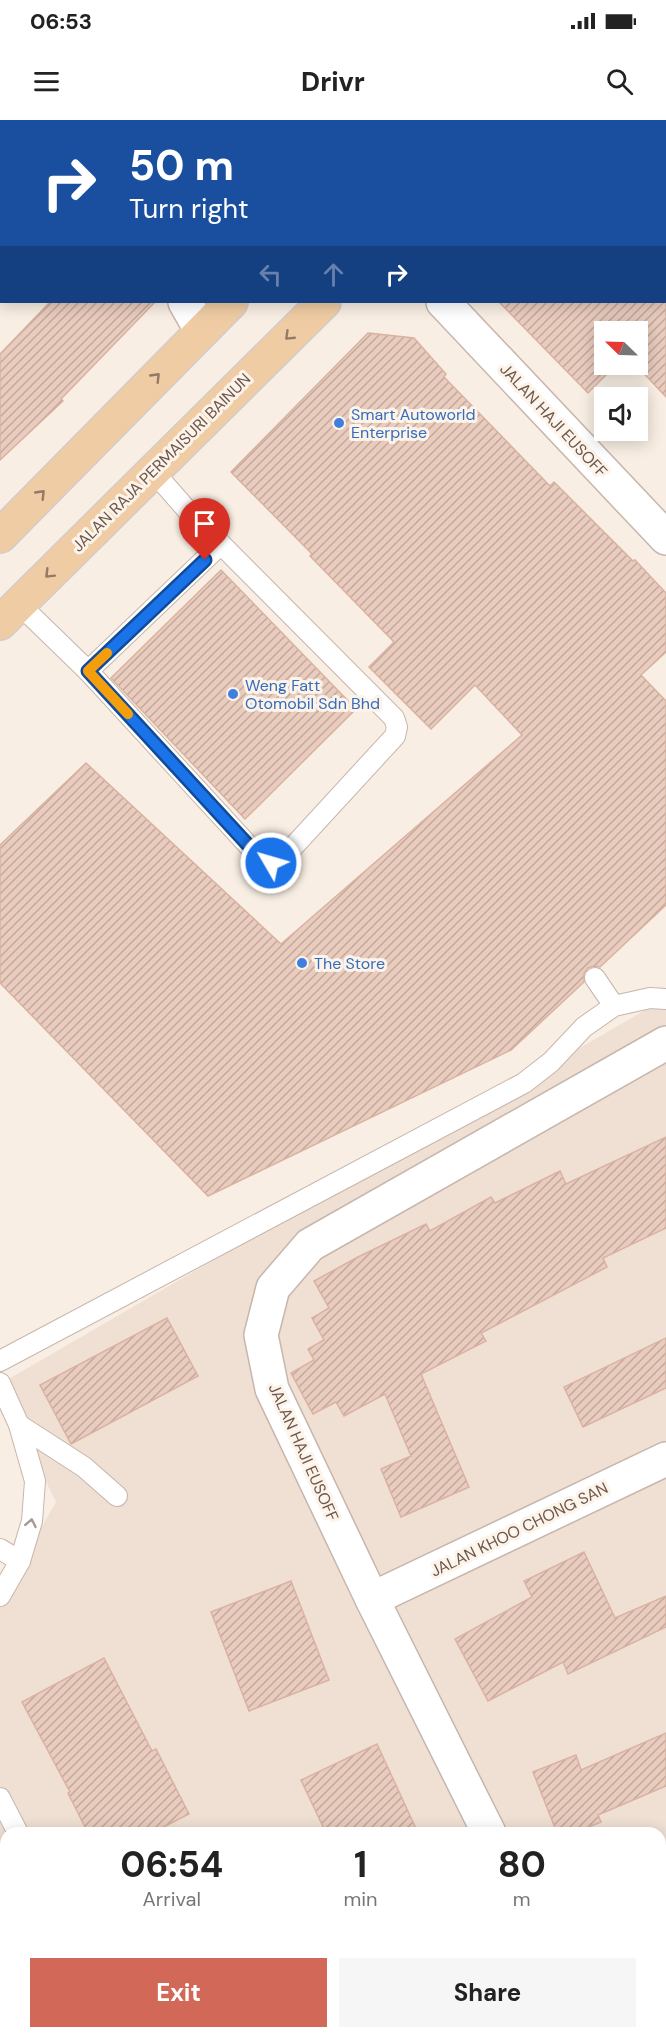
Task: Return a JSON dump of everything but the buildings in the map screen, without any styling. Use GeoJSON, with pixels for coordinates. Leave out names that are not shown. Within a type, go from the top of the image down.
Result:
{"type":"FeatureCollection","features":[{"type":"Feature","properties":{"kind":"main road","name":"JALAN RAJA PERMAISURI BAINUN"},"geometry":{"type":"LineString","coordinates":[[9,613],[323,303]]}},
{"type":"Feature","properties":{"kind":"main road"},"geometry":{"type":"LineString","coordinates":[[5,520],[221,313]]}},
{"type":"Feature","properties":{"kind":"street"},"geometry":{"type":"LineString","coordinates":[[188,303],[221,313]]}},
{"type":"Feature","properties":{"kind":"street","name":"JALAN HAJI EUSOFF"},"geometry":{"type":"LineString","coordinates":[[444,303],[666,538]]}},
{"type":"Feature","properties":{"kind":"street","name":"JALAN HAJI EUSOFF"},"geometry":{"type":"LineString","coordinates":[[486,1827],[372,1599],[272,1389],[261,1335],[273,1288],[310,1245],[666,1043]]}},
{"type":"Feature","properties":{"kind":"street","name":"JALAN KHOO CHONG SAN"},"geometry":{"type":"LineString","coordinates":[[372,1599],[666,1459]]}},
{"type":"Feature","properties":{"kind":"lane"},"geometry":{"type":"LineString","coordinates":[[9,613],[88,671],[260,858],[271,863],[282,859],[395,736],[397,727],[394,718],[188,511],[153,470]]}},
{"type":"Feature","properties":{"kind":"lane"},"geometry":{"type":"LineString","coordinates":[[88,671],[221,543]]}},
{"type":"Feature","properties":{"kind":"lane"},"geometry":{"type":"LineString","coordinates":[[595,978],[614,1006]]}},
{"type":"Feature","properties":{"kind":"lane"},"geometry":{"type":"LineString","coordinates":[[0,1361],[524,1083],[551,1062],[585,1027],[614,1006],[650,998],[666,999]]}},
{"type":"Feature","properties":{"kind":"lane"},"geometry":{"type":"LineString","coordinates":[[0,1383],[19,1425],[35,1481],[32,1521],[20,1561],[0,1596]]}},
{"type":"Feature","properties":{"kind":"lane"},"geometry":{"type":"LineString","coordinates":[[19,1425],[84,1467],[117,1496]]}},
{"type":"Feature","properties":{"kind":"lane"},"geometry":{"type":"LineString","coordinates":[[0,1549],[20,1561]]}},
{"type":"Feature","properties":{"kind":"lane"},"geometry":{"type":"LineString","coordinates":[[0,1798],[15,1827]]}},
{"type":"Feature","properties":{"kind":"shaded area"},"geometry":{"type":"Polygon","coordinates":[[[666,998],[666,1827],[0,1827],[0,1600],[56,1502],[0,1389],[0,1384],[666,998]]]}},
{"type":"Feature","properties":{"kind":"slow traffic"},"geometry":{"type":"LineString","coordinates":[[107,653],[88,671],[128,714]]}},
{"type":"Feature","properties":{"kind":"place","name":"Smart Autoworld Enterprise"},"geometry":{"type":"Point","coordinates":[339,423]}},
{"type":"Feature","properties":{"kind":"place","name":"Weng Fatt Otomobil Sdn Bhd"},"geometry":{"type":"Point","coordinates":[233,694]}},
{"type":"Feature","properties":{"kind":"place","name":"The Store"},"geometry":{"type":"Point","coordinates":[302,963]}},
{"type":"Feature","properties":{"kind":"route"},"geometry":{"type":"LineString","coordinates":[[205,560],[88,671],[260,858],[271,863]]}}]}
